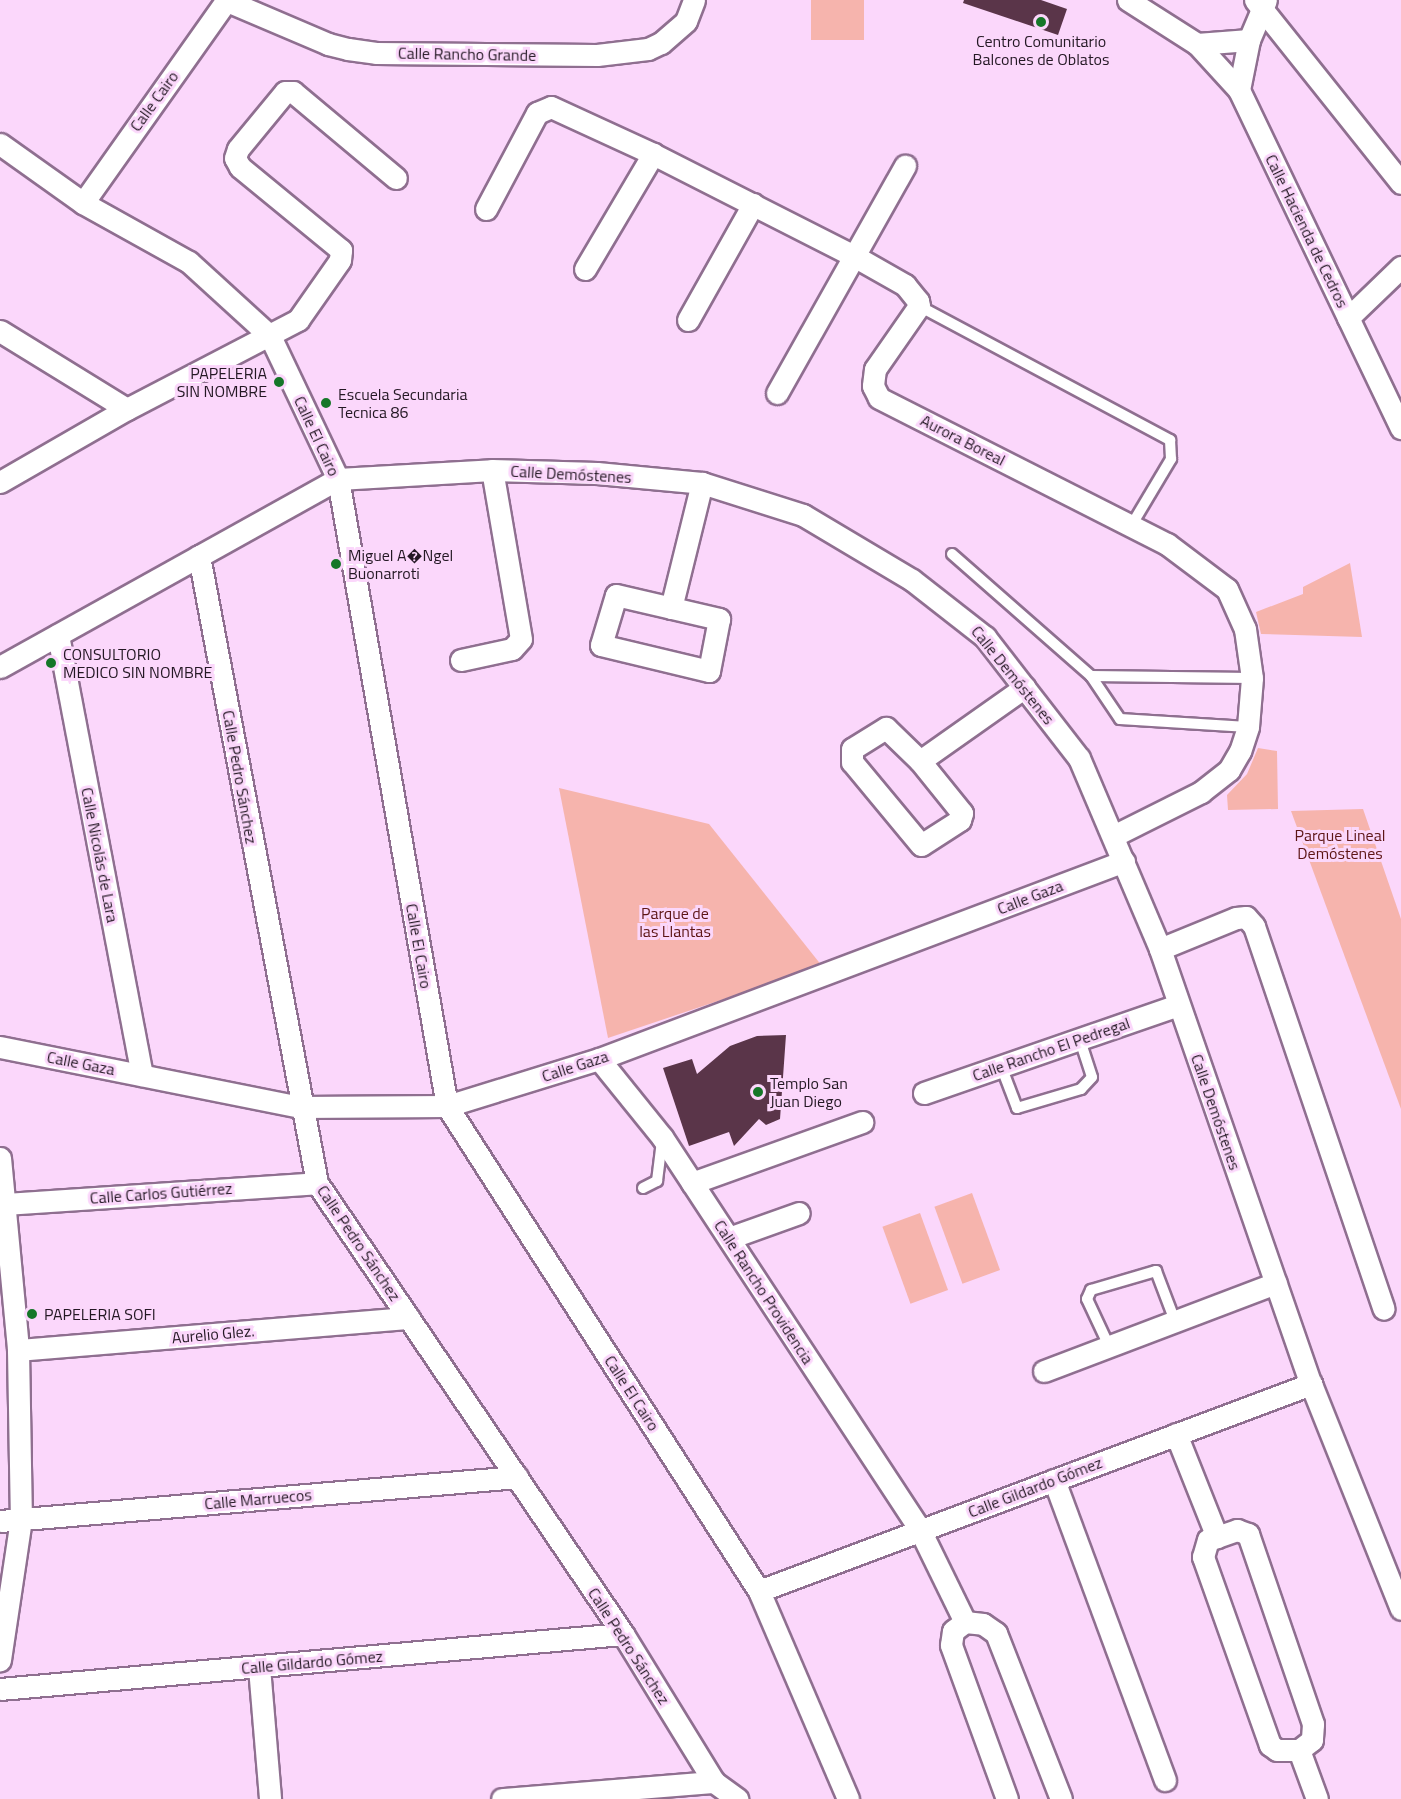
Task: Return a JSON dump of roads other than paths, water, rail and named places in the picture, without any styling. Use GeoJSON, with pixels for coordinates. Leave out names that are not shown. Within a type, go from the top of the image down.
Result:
{"type":"FeatureCollection","features":[{"type":"Feature","properties":{"kind":"street","name":"Calle Rancho Grande"},"geometry":{"type":"LineString","coordinates":[[225,1],[348,49],[376,53],[597,55],[648,49],[660,43],[686,21],[694,0]]}},
{"type":"Feature","properties":{"kind":"street","name":"Calle Hacienda de Cedros"},"geometry":{"type":"LineString","coordinates":[[1128,0],[1197,44],[1239,90],[1401,428]]}},
{"type":"Feature","properties":{"kind":"street","name":"Calle Cairo"},"geometry":{"type":"LineString","coordinates":[[83,203],[225,1]]}},
{"type":"Feature","properties":{"kind":"street"},"geometry":{"type":"LineString","coordinates":[[1239,90],[1249,40],[1261,3]]}},
{"type":"Feature","properties":{"kind":"street"},"geometry":{"type":"LineString","coordinates":[[1261,3],[1401,183]]}},
{"type":"Feature","properties":{"kind":"street"},"geometry":{"type":"LineString","coordinates":[[1197,44],[1249,40]]}},
{"type":"Feature","properties":{"kind":"street"},"geometry":{"type":"LineString","coordinates":[[0,482],[127,409],[298,320],[340,260],[341,250],[240,167],[235,158],[238,149],[281,95],[293,92],[396,178]]}},
{"type":"Feature","properties":{"kind":"street"},"geometry":{"type":"LineString","coordinates":[[486,208],[537,113],[546,107],[653,154],[854,256],[911,289],[919,306]]}},
{"type":"Feature","properties":{"kind":"street","name":"Calle El Cairo"},"geometry":{"type":"LineString","coordinates":[[0,144],[83,203],[189,262],[270,336],[338,479],[447,1106],[759,1591],[848,1799]]}},
{"type":"Feature","properties":{"kind":"street"},"geometry":{"type":"LineString","coordinates":[[585,269],[653,154]]}},
{"type":"Feature","properties":{"kind":"street"},"geometry":{"type":"LineString","coordinates":[[777,393],[904,166]]}},
{"type":"Feature","properties":{"kind":"street"},"geometry":{"type":"LineString","coordinates":[[688,320],[753,204]]}},
{"type":"Feature","properties":{"kind":"street"},"geometry":{"type":"LineString","coordinates":[[1348,318],[1401,267]]}},
{"type":"Feature","properties":{"kind":"street","name":"Aurora Boreal"},"geometry":{"type":"LineString","coordinates":[[919,306],[875,369],[873,386],[879,398],[1180,551],[1227,589],[1245,629],[1252,678],[1248,727],[1235,761],[1218,780],[1171,809],[1113,836]]}},
{"type":"Feature","properties":{"kind":"street"},"geometry":{"type":"LineString","coordinates":[[0,331],[127,409]]}},
{"type":"Feature","properties":{"kind":"street"},"geometry":{"type":"LineString","coordinates":[[460,660],[512,649],[520,643],[492,470]]}},
{"type":"Feature","properties":{"kind":"street","name":"Calle Demóstenes"},"geometry":{"type":"LineString","coordinates":[[0,667],[338,479],[492,470],[597,472],[702,483],[802,515],[912,580],[967,619],[1025,687],[1078,758],[1160,949],[1311,1384],[1401,1610]]}},
{"type":"Feature","properties":{"kind":"street"},"geometry":{"type":"LineString","coordinates":[[671,608],[702,483]]}},
{"type":"Feature","properties":{"kind":"street","name":"Calle Pedro Sánchez"},"geometry":{"type":"LineString","coordinates":[[199,556],[300,1107],[317,1183],[624,1634],[714,1782],[737,1799]]}},
{"type":"Feature","properties":{"kind":"street"},"geometry":{"type":"LineString","coordinates":[[616,595],[671,608],[719,619],[709,671],[601,645],[616,595]]}},
{"type":"Feature","properties":{"kind":"street","name":"Calle Nicolás de Lara"},"geometry":{"type":"LineString","coordinates":[[58,635],[142,1075]]}},
{"type":"Feature","properties":{"kind":"street"},"geometry":{"type":"LineString","coordinates":[[920,761],[1025,687]]}},
{"type":"Feature","properties":{"kind":"street"},"geometry":{"type":"LineString","coordinates":[[885,728],[920,761],[962,813],[960,820],[921,845],[852,762],[851,752],[885,728]]}},
{"type":"Feature","properties":{"kind":"street","name":"Calle Gaza"},"geometry":{"type":"LineString","coordinates":[[0,1047],[300,1107],[447,1106],[599,1059],[1124,861]]}},
{"type":"Feature","properties":{"kind":"street"},"geometry":{"type":"LineString","coordinates":[[1160,949],[1236,918],[1246,917],[1254,926],[1384,1309]]}},
{"type":"Feature","properties":{"kind":"street","name":"Calle Rancho El Pedregal"},"geometry":{"type":"LineString","coordinates":[[924,1093],[1178,1005]]}},
{"type":"Feature","properties":{"kind":"street","name":"Calle Rancho Providencia"},"geometry":{"type":"LineString","coordinates":[[599,1059],[662,1137],[920,1530],[965,1622]]}},
{"type":"Feature","properties":{"kind":"street"},"geometry":{"type":"LineString","coordinates":[[692,1183],[862,1122]]}},
{"type":"Feature","properties":{"kind":"street"},"geometry":{"type":"LineString","coordinates":[[0,1158],[18,1350],[10,1520],[0,1660]]}},
{"type":"Feature","properties":{"kind":"street","name":"Calle Carlos Gutiérrez"},"geometry":{"type":"LineString","coordinates":[[4,1204],[317,1183]]}},
{"type":"Feature","properties":{"kind":"street"},"geometry":{"type":"LineString","coordinates":[[729,1238],[799,1213]]}},
{"type":"Feature","properties":{"kind":"street"},"geometry":{"type":"LineString","coordinates":[[1044,1371],[1276,1283]]}},
{"type":"Feature","properties":{"kind":"street","name":"Aurelio Glez."},"geometry":{"type":"LineString","coordinates":[[18,1350],[409,1318]]}},
{"type":"Feature","properties":{"kind":"street","name":"Calle Gildardo Gómez"},"geometry":{"type":"LineString","coordinates":[[759,1591],[1311,1384]]}},
{"type":"Feature","properties":{"kind":"street"},"geometry":{"type":"LineString","coordinates":[[1176,1434],[1217,1537]]}},
{"type":"Feature","properties":{"kind":"street","name":"Calle Marruecos"},"geometry":{"type":"LineString","coordinates":[[10,1520],[517,1477]]}},
{"type":"Feature","properties":{"kind":"street"},"geometry":{"type":"LineString","coordinates":[[1054,1480],[1165,1780]]}},
{"type":"Feature","properties":{"kind":"street"},"geometry":{"type":"LineString","coordinates":[[1237,1530],[1248,1534],[1312,1724],[1312,1740],[1299,1750],[1277,1750],[1270,1745],[1203,1557],[1205,1544],[1237,1530]]}},
{"type":"Feature","properties":{"kind":"street"},"geometry":{"type":"LineString","coordinates":[[1007,1799],[951,1645],[953,1631],[965,1622],[982,1624],[996,1633],[1061,1799]]}},
{"type":"Feature","properties":{"kind":"street","name":"Calle Gildardo Gómez"},"geometry":{"type":"LineString","coordinates":[[0,1689],[624,1634]]}},
{"type":"Feature","properties":{"kind":"street"},"geometry":{"type":"LineString","coordinates":[[259,1667],[270,1799]]}},
{"type":"Feature","properties":{"kind":"street"},"geometry":{"type":"LineString","coordinates":[[1299,1750],[1317,1799]]}},
{"type":"Feature","properties":{"kind":"street"},"geometry":{"type":"LineString","coordinates":[[502,1799],[714,1782]]}},
{"type":"Feature","properties":{"kind":"lane"},"geometry":{"type":"LineString","coordinates":[[919,306],[1170,440],[1171,459],[1131,526]]}},
{"type":"Feature","properties":{"kind":"lane"},"geometry":{"type":"LineString","coordinates":[[952,554],[1091,676],[1120,719],[1248,727]]}},
{"type":"Feature","properties":{"kind":"lane"},"geometry":{"type":"LineString","coordinates":[[1091,676],[1252,678]]}},
{"type":"Feature","properties":{"kind":"lane"},"geometry":{"type":"LineString","coordinates":[[1001,1066],[1017,1108],[1082,1089],[1091,1082],[1092,1077],[1080,1039]]}},
{"type":"Feature","properties":{"kind":"lane"},"geometry":{"type":"LineString","coordinates":[[643,1188],[657,1181],[662,1137]]}},
{"type":"Feature","properties":{"kind":"lane"},"geometry":{"type":"LineString","coordinates":[[1109,1346],[1087,1299],[1091,1290],[1156,1270],[1175,1321]]}},
{"type":"Feature","properties":{"kind":"place","name":"Centro Comunitario Balcones de Oblatos"},"geometry":{"type":"Point","coordinates":[1041,22]}},
{"type":"Feature","properties":{"kind":"place","name":"PAPELERIA SIN NOMBRE"},"geometry":{"type":"Point","coordinates":[279,382]}},
{"type":"Feature","properties":{"kind":"place","name":"Escuela Secundaria Tecnica 86"},"geometry":{"type":"Point","coordinates":[326,403]}},
{"type":"Feature","properties":{"kind":"place","name":"Miguel A�Ngel Buonarroti"},"geometry":{"type":"Point","coordinates":[336,564]}},
{"type":"Feature","properties":{"kind":"place","name":"CONSULTORIO MEDICO SIN NOMBRE"},"geometry":{"type":"Point","coordinates":[51,663]}},
{"type":"Feature","properties":{"kind":"place","name":"Templo San Juan Diego"},"geometry":{"type":"Point","coordinates":[758,1092]}},
{"type":"Feature","properties":{"kind":"place","name":"PAPELERIA SOFI"},"geometry":{"type":"Point","coordinates":[32,1314]}},
{"type":"Feature","properties":{"kind":"park label","name":"Parque Lineal Demóstenes"},"geometry":{"type":"Point","coordinates":[1340,844]}},
{"type":"Feature","properties":{"kind":"park label","name":"Parque de las Llantas"},"geometry":{"type":"Point","coordinates":[675,922]}}]}
